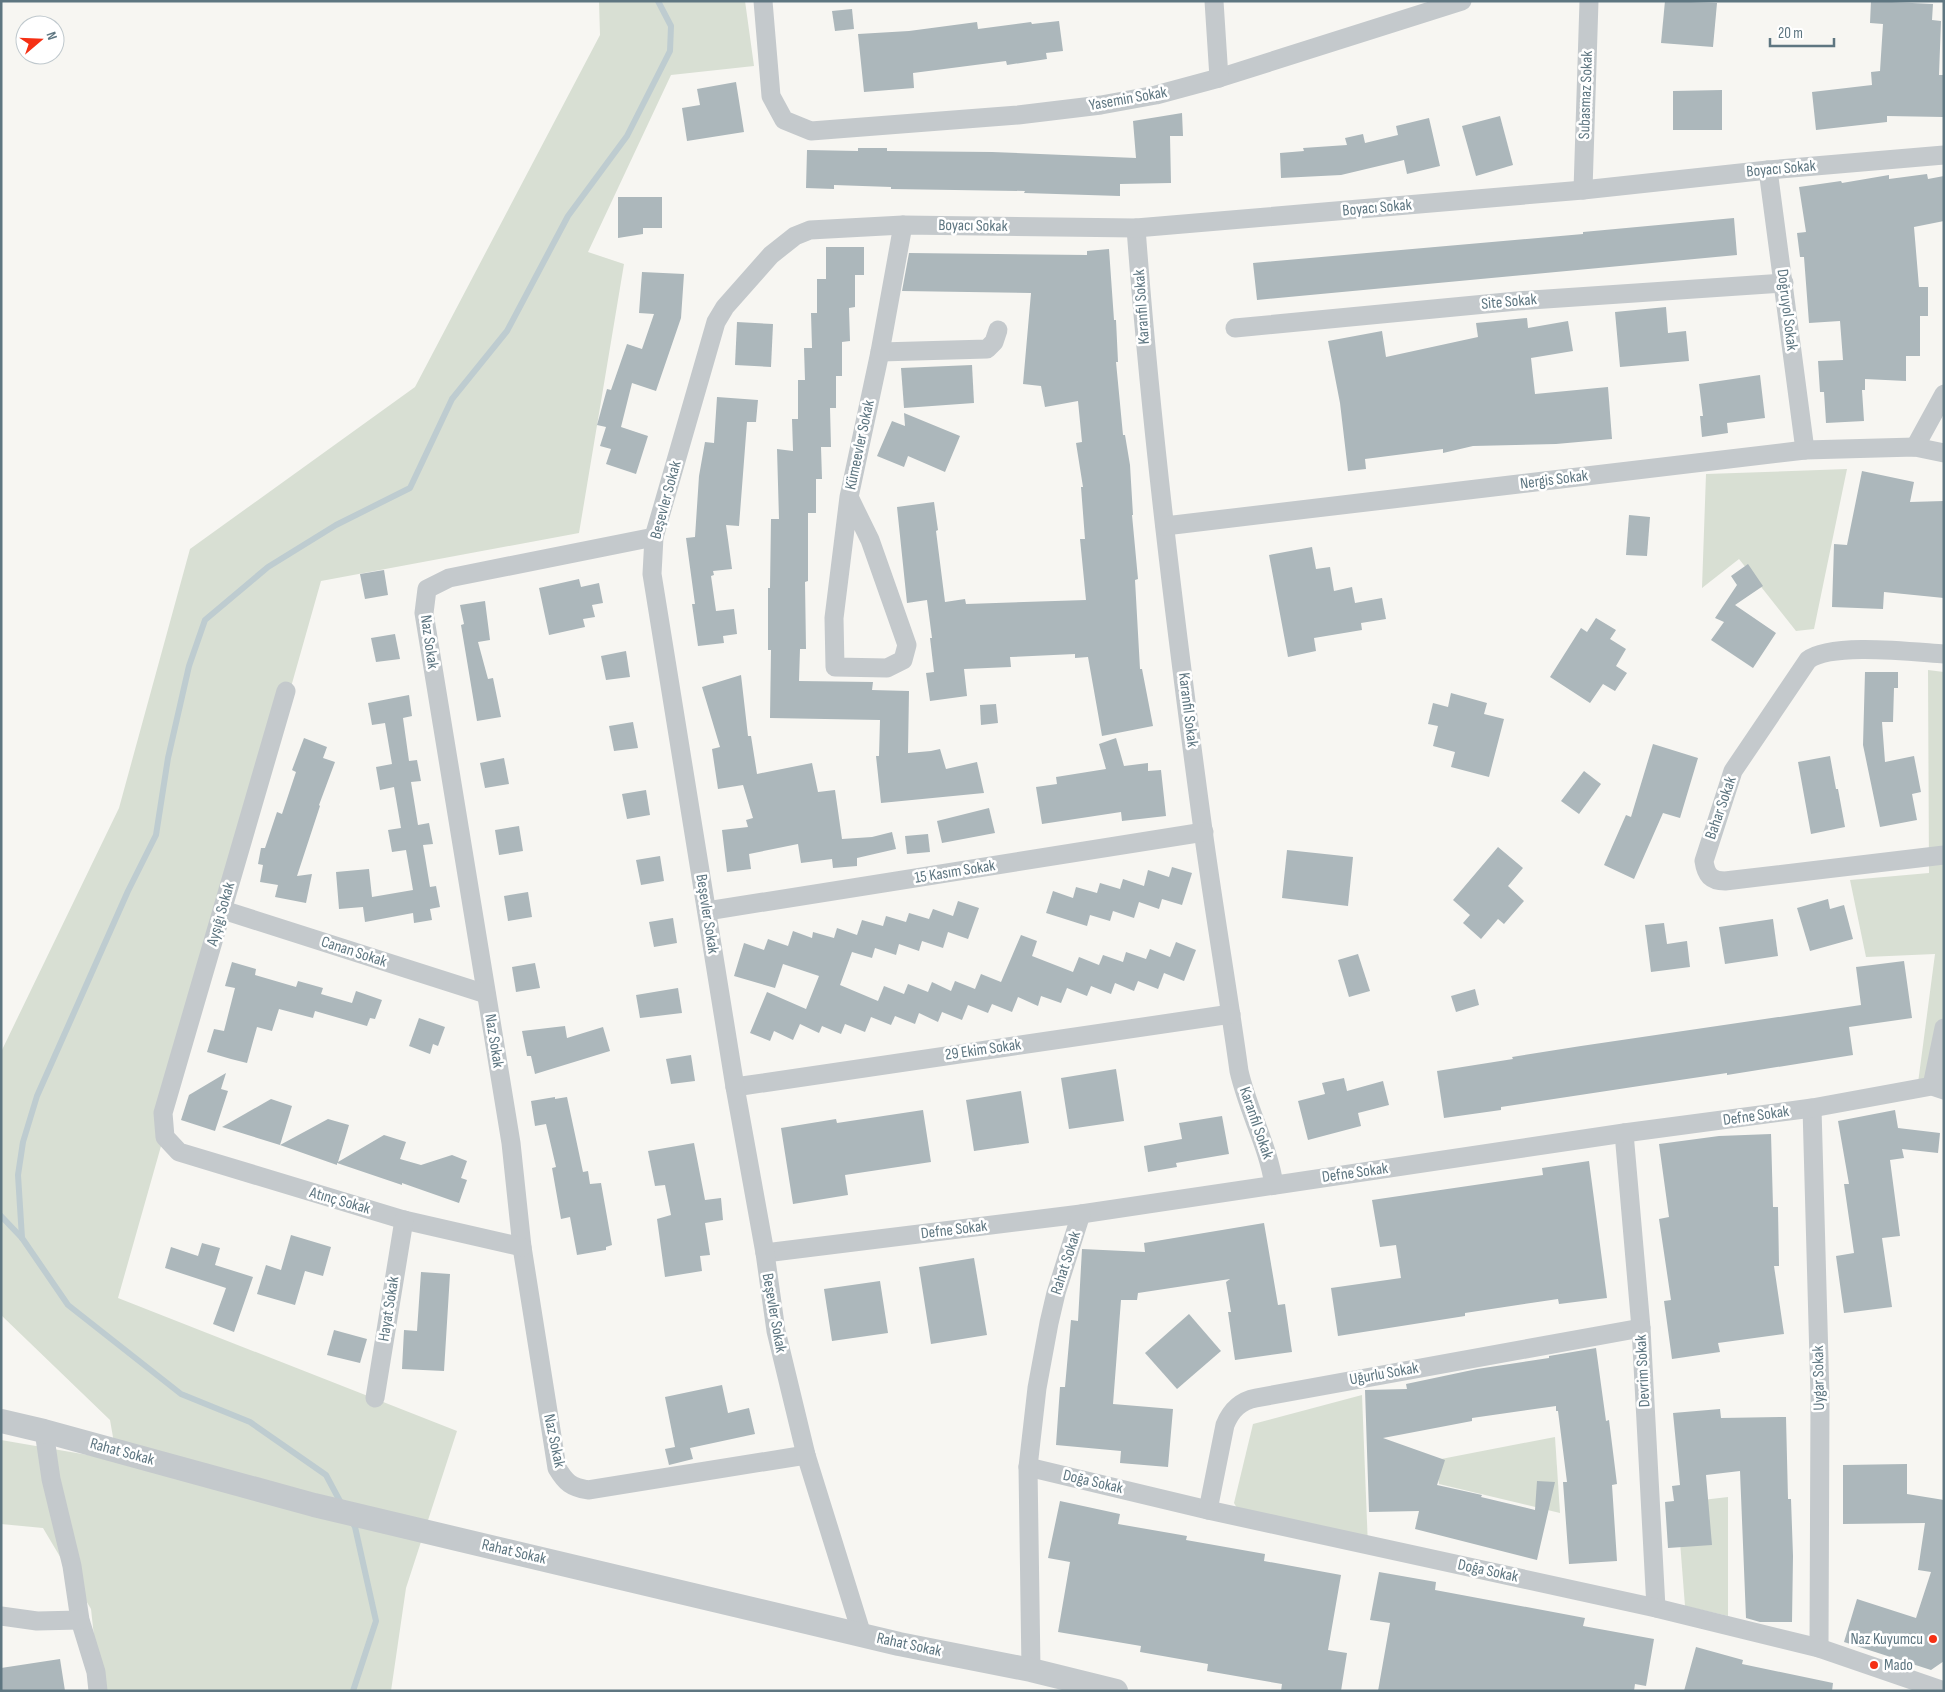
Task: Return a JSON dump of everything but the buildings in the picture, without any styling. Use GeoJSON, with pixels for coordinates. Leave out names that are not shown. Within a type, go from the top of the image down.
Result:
{"type":"FeatureCollection","features":[{"type":"Feature","properties":{"kind":"street","name":"Yasemin Sokak"},"geometry":{"type":"LineString","coordinates":[[763,1],[771,96],[784,120],[811,131],[1018,115],[1139,98],[1219,78],[1462,1]]}},
{"type":"Feature","properties":{"kind":"street"},"geometry":{"type":"LineString","coordinates":[[1214,1],[1219,78]]}},
{"type":"Feature","properties":{"kind":"street","name":"Subasmaz Sokak"},"geometry":{"type":"LineString","coordinates":[[1583,190],[1589,1]]}},
{"type":"Feature","properties":{"kind":"street","name":"Boyacı Sokak"},"geometry":{"type":"LineString","coordinates":[[810,230],[903,225],[1136,228],[1583,190],[1768,170],[1944,155]]}},
{"type":"Feature","properties":{"kind":"street","name":"Doğruyol Sokak"},"geometry":{"type":"LineString","coordinates":[[1768,170],[1805,450]]}},
{"type":"Feature","properties":{"kind":"street","name":"Kümeevler Sokak"},"geometry":{"type":"LineString","coordinates":[[849,497],[870,540],[907,646],[902,660],[887,668],[835,667],[834,618],[849,497],[880,352],[903,225]]}},
{"type":"Feature","properties":{"kind":"street","name":"Karanfil Sokak"},"geometry":{"type":"LineString","coordinates":[[1136,228],[1149,396],[1204,832],[1242,1085],[1251,1113],[1269,1155],[1274,1185]]}},
{"type":"Feature","properties":{"kind":"street","name":"Beşevler Sokak"},"geometry":{"type":"LineString","coordinates":[[810,230],[795,236],[772,255],[720,314],[713,332],[654,537],[652,574],[735,1087],[765,1253],[776,1332],[806,1455],[862,1635]]}},
{"type":"Feature","properties":{"kind":"street","name":"Site Sokak"},"geometry":{"type":"LineString","coordinates":[[1235,328],[1517,301],[1784,283]]}},
{"type":"Feature","properties":{"kind":"street"},"geometry":{"type":"LineString","coordinates":[[880,352],[987,349],[994,342],[998,330]]}},
{"type":"Feature","properties":{"kind":"street"},"geometry":{"type":"LineString","coordinates":[[1915,448],[1944,394]]}},
{"type":"Feature","properties":{"kind":"street","name":"Nergis Sokak"},"geometry":{"type":"LineString","coordinates":[[1164,526],[1805,450],[1915,448],[1944,453]]}},
{"type":"Feature","properties":{"kind":"street","name":"Naz Sokak"},"geometry":{"type":"LineString","coordinates":[[654,537],[449,578],[427,589],[424,613],[511,1143],[522,1248],[557,1468],[564,1480],[576,1488],[600,1490],[806,1455]]}},
{"type":"Feature","properties":{"kind":"street","name":"Bahar Sokak"},"geometry":{"type":"LineString","coordinates":[[1944,654],[1868,650],[1837,651],[1822,653],[1808,660],[1734,771],[1704,862],[1709,876],[1715,880],[1725,881],[1944,855]]}},
{"type":"Feature","properties":{"kind":"street","name":"Ayşığı Sokak"},"geometry":{"type":"LineString","coordinates":[[165,1137],[163,1113],[286,692]]}},
{"type":"Feature","properties":{"kind":"street","name":"15 Kasım Sokak"},"geometry":{"type":"LineString","coordinates":[[707,911],[1204,832]]}},
{"type":"Feature","properties":{"kind":"street","name":"Canan Sokak"},"geometry":{"type":"LineString","coordinates":[[223,910],[486,994]]}},
{"type":"Feature","properties":{"kind":"street","name":"29 Ekim Sokak"},"geometry":{"type":"LineString","coordinates":[[735,1087],[1231,1014]]}},
{"type":"Feature","properties":{"kind":"street"},"geometry":{"type":"LineString","coordinates":[[1938,1088],[1944,1028]]}},
{"type":"Feature","properties":{"kind":"street","name":"Defne Sokak"},"geometry":{"type":"LineString","coordinates":[[765,1253],[1081,1214],[1938,1088]]}},
{"type":"Feature","properties":{"kind":"street","name":"Uygar Sokak"},"geometry":{"type":"LineString","coordinates":[[1812,1108],[1820,1396],[1819,1648]]}},
{"type":"Feature","properties":{"kind":"street","name":"Devrim Sokak"},"geometry":{"type":"LineString","coordinates":[[1624,1133],[1641,1328],[1656,1608]]}},
{"type":"Feature","properties":{"kind":"street","name":"Atınç Sokak"},"geometry":{"type":"LineString","coordinates":[[165,1137],[179,1152],[404,1220],[522,1248]]}},
{"type":"Feature","properties":{"kind":"street","name":"Rahat Sokak"},"geometry":{"type":"LineString","coordinates":[[1031,1670],[1028,1466],[1037,1388],[1047,1331],[1056,1293],[1081,1214]]}},
{"type":"Feature","properties":{"kind":"street","name":"Hayat Sokak"},"geometry":{"type":"LineString","coordinates":[[374,1398],[404,1220]]}},
{"type":"Feature","properties":{"kind":"street","name":"Uğurlu Sokak"},"geometry":{"type":"LineString","coordinates":[[1208,1510],[1225,1425],[1231,1413],[1243,1402],[1256,1398],[1641,1328]]}},
{"type":"Feature","properties":{"kind":"street","name":"Rahat Sokak"},"geometry":{"type":"LineString","coordinates":[[1,1421],[314,1505],[862,1635],[1031,1670],[1116,1691]]}},
{"type":"Feature","properties":{"kind":"street"},"geometry":{"type":"LineString","coordinates":[[44,1431],[51,1480],[72,1566],[80,1620],[96,1672],[98,1691]]}},
{"type":"Feature","properties":{"kind":"street","name":"Doğa Sokak"},"geometry":{"type":"LineString","coordinates":[[1028,1466],[1208,1510],[1656,1608],[1819,1648],[1944,1691]]}},
{"type":"Feature","properties":{"kind":"street"},"geometry":{"type":"LineString","coordinates":[[1,1616],[38,1621],[80,1620]]}},
{"type":"Feature","properties":{"kind":"shaded area"},"geometry":{"type":"Polygon","coordinates":[[[599,1],[745,1],[754,66],[671,75],[588,252],[624,264],[579,533],[321,581],[118,1298],[457,1431],[406,1588],[391,1691],[100,1691],[91,1609],[43,1528],[1,1524],[1,1440],[117,1460],[110,1420],[1,1315],[1,1052],[119,808],[190,549],[415,387],[600,35],[599,1]]]}},
{"type":"Feature","properties":{"kind":"shaded area"},"geometry":{"type":"Polygon","coordinates":[[[1847,469],[1814,629],[1796,631],[1739,559],[1702,588],[1706,474],[1847,469]]]}},
{"type":"Feature","properties":{"kind":"shaded area"},"geometry":{"type":"Polygon","coordinates":[[[1928,670],[1944,672],[1944,1088],[1918,1083],[1935,954],[1866,957],[1850,880],[1929,873],[1928,670]]]}},
{"type":"Feature","properties":{"kind":"shaded area"},"geometry":{"type":"Polygon","coordinates":[[[1362,1395],[1368,1547],[1244,1520],[1234,1503],[1253,1424],[1362,1395]]]}},
{"type":"Feature","properties":{"kind":"shaded area"},"geometry":{"type":"Polygon","coordinates":[[[1555,1437],[1560,1513],[1439,1484],[1436,1460],[1555,1437]]]}},
{"type":"Feature","properties":{"kind":"shaded area"},"geometry":{"type":"Polygon","coordinates":[[[1728,1497],[1728,1616],[1685,1606],[1677,1503],[1728,1497]]]}},
{"type":"Feature","properties":{"kind":"waterway"},"geometry":{"type":"LineString","coordinates":[[22,1238],[18,1175],[23,1142],[37,1096],[128,891],[156,835],[168,758],[189,666],[205,620],[268,567],[336,525],[410,488],[452,399],[507,331],[568,216],[627,136],[670,51],[671,26],[658,1]]}},
{"type":"Feature","properties":{"kind":"waterway"},"geometry":{"type":"LineString","coordinates":[[1,1216],[22,1238],[68,1305],[181,1394],[250,1422],[326,1475],[342,1505]]}},
{"type":"Feature","properties":{"kind":"waterway"},"geometry":{"type":"LineString","coordinates":[[351,1520],[355,1527],[376,1621],[353,1691]]}},
{"type":"Feature","properties":{"kind":"place","name":"Naz Kuyumcu"},"geometry":{"type":"Point","coordinates":[1933,1639]}},
{"type":"Feature","properties":{"kind":"place","name":"Mado"},"geometry":{"type":"Point","coordinates":[1874,1665]}}]}
